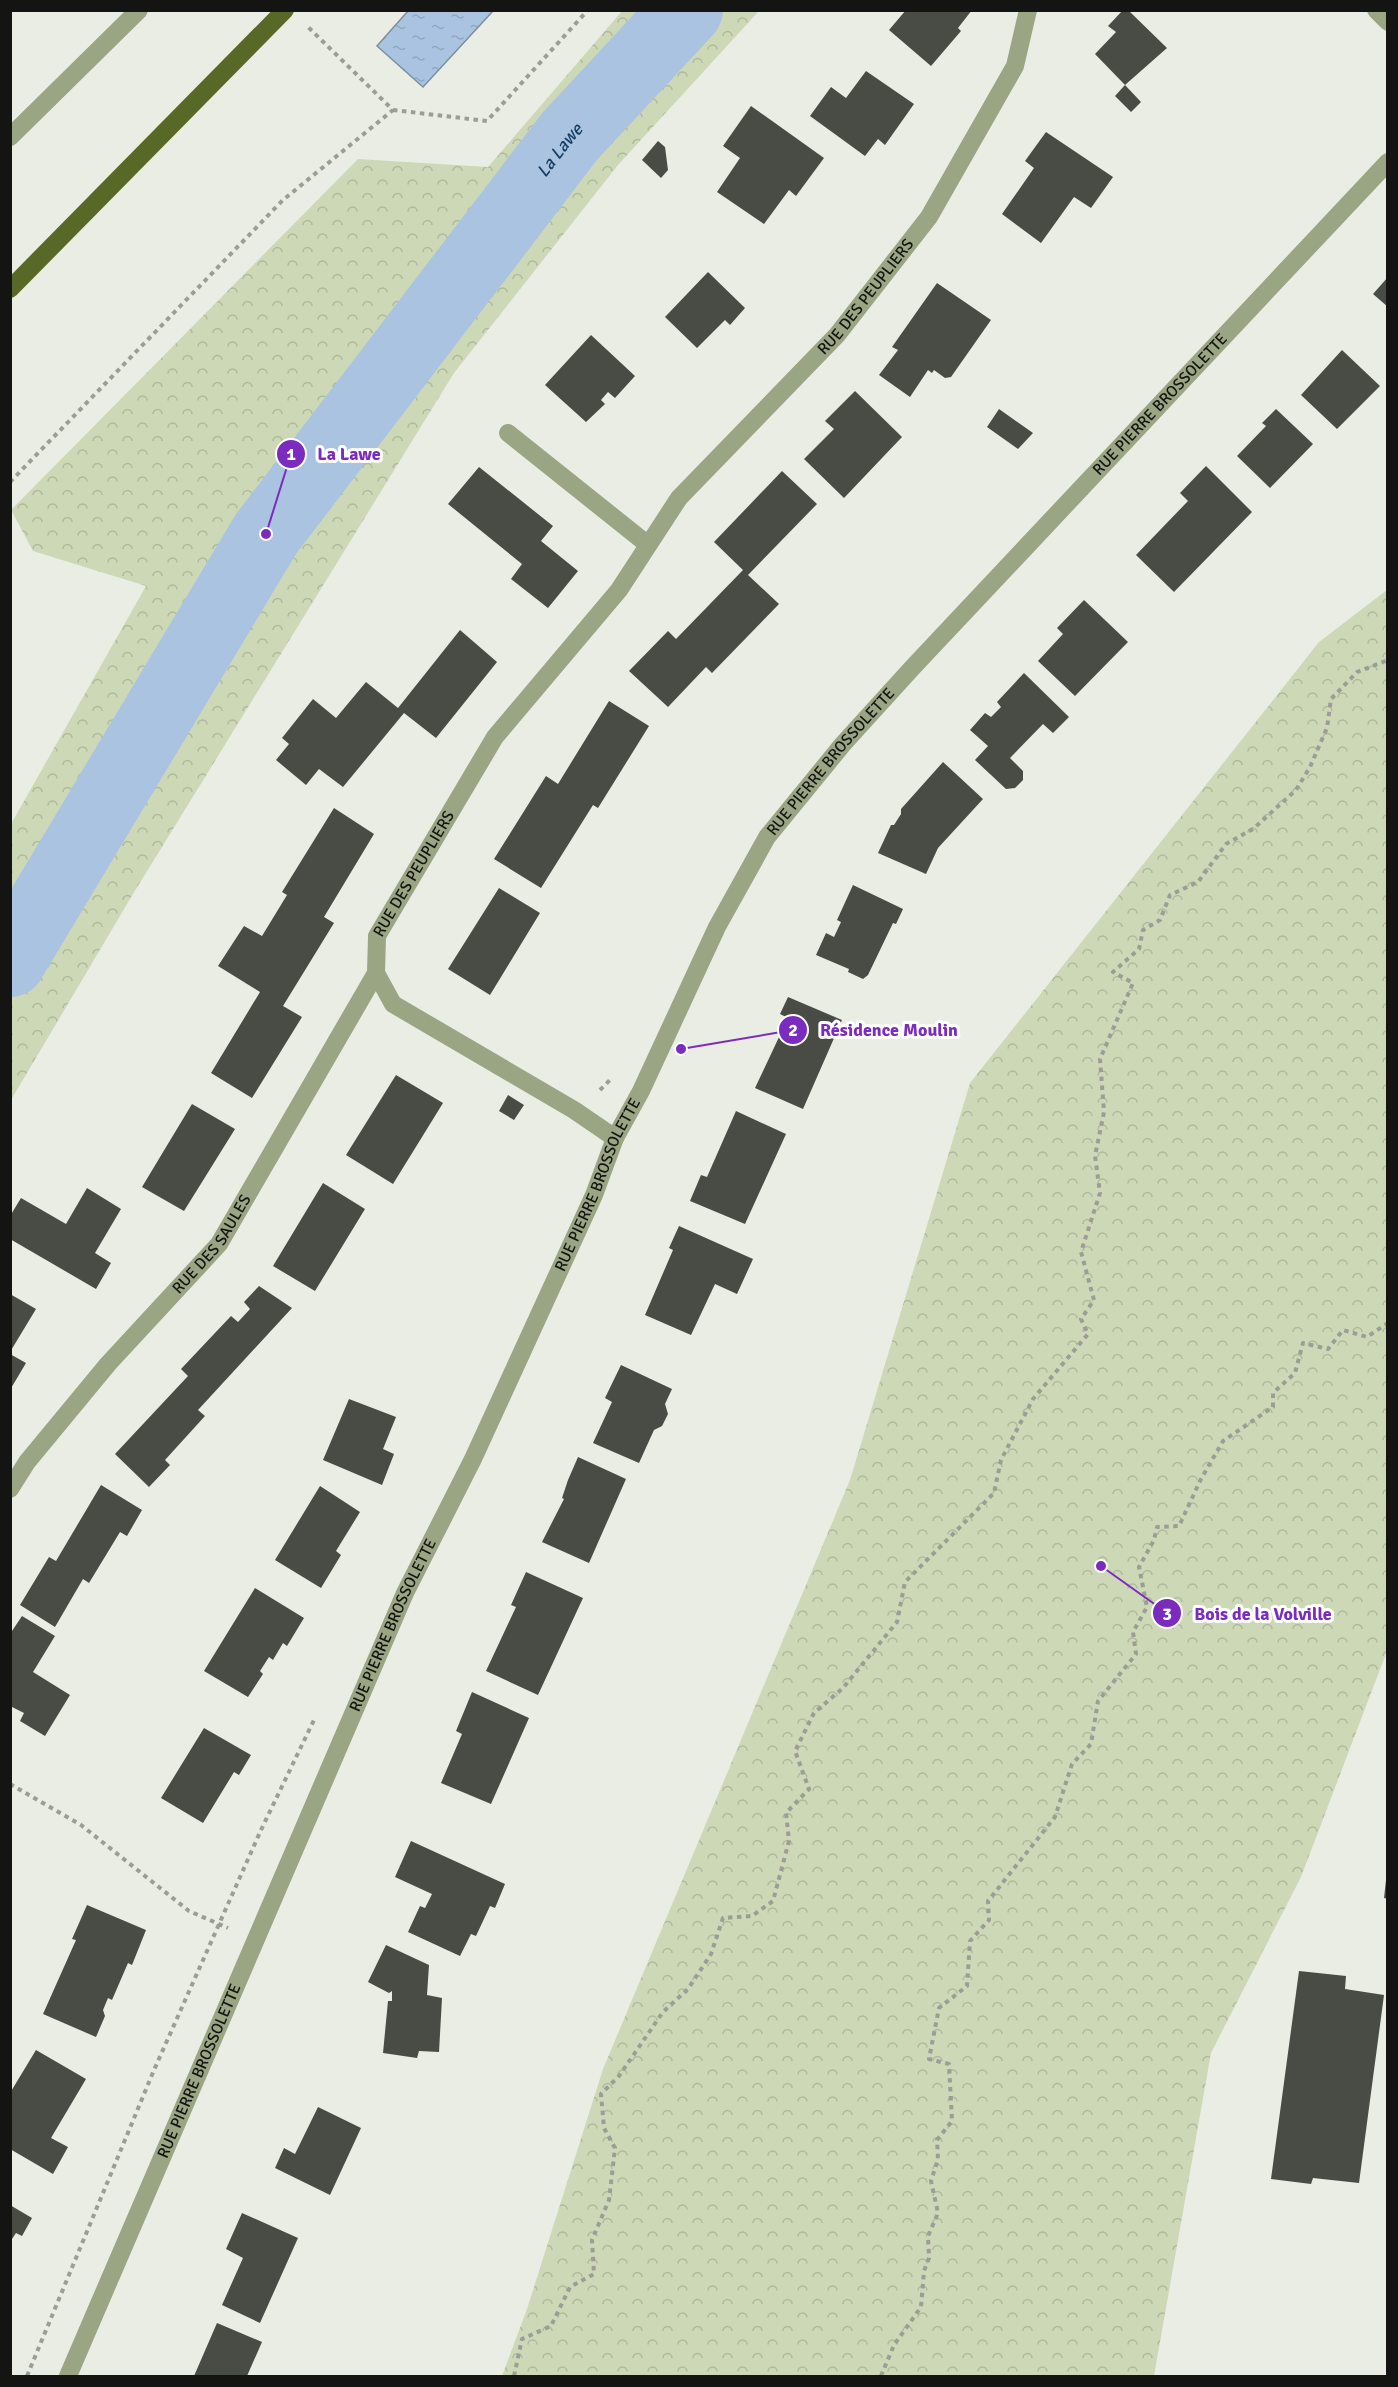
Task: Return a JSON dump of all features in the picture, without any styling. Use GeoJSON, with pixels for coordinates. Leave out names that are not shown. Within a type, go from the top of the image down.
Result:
{"type":"FeatureCollection","features":[{"type":"Feature","properties":{"kind":"main road"},"geometry":{"type":"LineString","coordinates":[[10,289],[292,15]]}},
{"type":"Feature","properties":{"kind":"street"},"geometry":{"type":"LineString","coordinates":[[10,137],[139,10]]}},
{"type":"Feature","properties":{"kind":"street","name":"RUE DES PEUPLIERS"},"geometry":{"type":"LineString","coordinates":[[376,973],[377,936],[495,737],[619,590],[679,498],[837,335],[929,217],[1015,66],[1028,10]]}},
{"type":"Feature","properties":{"kind":"street"},"geometry":{"type":"LineString","coordinates":[[1376,10],[1388,22]]}},
{"type":"Feature","properties":{"kind":"street","name":"RUE PIERRE BROSSOLETTE"},"geometry":{"type":"LineString","coordinates":[[68,2376],[405,1593],[473,1459],[594,1195],[615,1138],[640,1091],[717,927],[774,828],[843,744],[913,667],[1388,162]]}},
{"type":"Feature","properties":{"kind":"street"},"geometry":{"type":"LineString","coordinates":[[508,433],[647,544]]}},
{"type":"Feature","properties":{"kind":"street"},"geometry":{"type":"LineString","coordinates":[[376,973],[393,1004],[574,1110],[615,1138]]}},
{"type":"Feature","properties":{"kind":"street","name":"RUE DES SAULES"},"geometry":{"type":"LineString","coordinates":[[10,1489],[27,1462],[108,1364],[219,1244],[376,973]]}},
{"type":"Feature","properties":{"kind":"path"},"geometry":{"type":"LineString","coordinates":[[292,15],[393,110],[487,121],[588,10]]}},
{"type":"Feature","properties":{"kind":"path"},"geometry":{"type":"LineString","coordinates":[[10,482],[283,200],[393,110]]}},
{"type":"Feature","properties":{"kind":"path"},"geometry":{"type":"LineString","coordinates":[[514,2376],[522,2339],[551,2326],[570,2287],[594,2274],[592,2240],[609,2200],[615,2148],[604,2128],[601,2094],[619,2076],[663,2012],[688,1989],[711,1954],[723,1918],[752,1916],[773,1901],[789,1841],[786,1813],[809,1789],[795,1751],[814,1713],[843,1688],[897,1622],[905,1582],[994,1493],[1001,1460],[1033,1399],[1088,1334],[1082,1319],[1094,1300],[1081,1252],[1100,1193],[1095,1156],[1104,1113],[1100,1059],[1133,983],[1113,972],[1138,949],[1143,930],[1160,920],[1170,895],[1198,882],[1226,844],[1253,829],[1296,790],[1310,767],[1327,728],[1331,699],[1357,672],[1388,660]]}},
{"type":"Feature","properties":{"kind":"path"},"geometry":{"type":"LineString","coordinates":[[881,2376],[894,2344],[921,2307],[924,2271],[929,2258],[928,2236],[938,2213],[931,2181],[938,2159],[937,2140],[952,2121],[949,2064],[929,2059],[939,2008],[967,1986],[970,1941],[989,1920],[988,1901],[1055,1817],[1072,1764],[1091,1744],[1098,1701],[1136,1654],[1133,1632],[1147,1607],[1139,1567],[1154,1540],[1157,1527],[1179,1526],[1201,1479],[1223,1441],[1273,1407],[1273,1393],[1295,1373],[1302,1343],[1328,1349],[1343,1330],[1367,1337],[1388,1323]]}},
{"type":"Feature","properties":{"kind":"path"},"geometry":{"type":"LineString","coordinates":[[10,1784],[81,1825],[189,1911],[221,1924],[254,1946]]}},
{"type":"Feature","properties":{"kind":"green space"},"geometry":{"type":"Polygon","coordinates":[[[622,11],[759,11],[618,165],[454,373],[133,894],[11,1100],[11,824],[146,586],[33,551],[11,510],[358,159],[488,167],[622,11]]]}},
{"type":"Feature","properties":{"kind":"green space"},"geometry":{"type":"Polygon","coordinates":[[[1387,590],[1387,1651],[1301,1877],[1211,2053],[1154,2376],[502,2376],[527,2309],[603,2069],[850,1480],[970,1083],[1319,642],[1387,590]]]}},
{"type":"Feature","properties":{"kind":"water"},"geometry":{"type":"Polygon","coordinates":[[[408,11],[493,11],[423,87],[377,46],[408,11]]]}},
{"type":"Feature","properties":{"kind":"building"},"geometry":{"type":"Polygon","coordinates":[[[906,10],[972,10],[958,28],[961,31],[931,66],[889,30],[906,10]]]}},
{"type":"Feature","properties":{"kind":"building"},"geometry":{"type":"Polygon","coordinates":[[[1123,10],[1128,10],[1167,48],[1125,85],[1095,54],[1116,32],[1108,26],[1123,10]]]}},
{"type":"Feature","properties":{"kind":"building"},"geometry":{"type":"Polygon","coordinates":[[[866,71],[914,104],[885,145],[878,139],[865,156],[810,116],[831,87],[846,98],[866,71]]]}},
{"type":"Feature","properties":{"kind":"building"},"geometry":{"type":"Polygon","coordinates":[[[1125,85],[1141,102],[1131,112],[1115,96],[1125,85]]]}},
{"type":"Feature","properties":{"kind":"building"},"geometry":{"type":"Polygon","coordinates":[[[751,106],[824,158],[796,196],[789,190],[764,224],[717,192],[740,158],[723,146],[751,106]]]}},
{"type":"Feature","properties":{"kind":"building"},"geometry":{"type":"Polygon","coordinates":[[[1046,132],[1113,177],[1091,208],[1074,197],[1041,243],[1002,214],[1034,168],[1025,161],[1046,132]]]}},
{"type":"Feature","properties":{"kind":"building"},"geometry":{"type":"Polygon","coordinates":[[[658,141],[665,147],[668,170],[661,178],[642,160],[658,141]]]}},
{"type":"Feature","properties":{"kind":"building"},"geometry":{"type":"Polygon","coordinates":[[[708,272],[745,308],[730,325],[725,320],[697,348],[665,317],[708,272]]]}},
{"type":"Feature","properties":{"kind":"building"},"geometry":{"type":"Polygon","coordinates":[[[1388,277],[1388,307],[1373,294],[1388,277]]]}},
{"type":"Feature","properties":{"kind":"building"},"geometry":{"type":"Polygon","coordinates":[[[937,283],[991,320],[951,377],[945,378],[934,370],[932,373],[928,370],[910,397],[879,375],[898,350],[892,347],[937,283]]]}},
{"type":"Feature","properties":{"kind":"building"},"geometry":{"type":"Polygon","coordinates":[[[591,335],[635,376],[615,398],[608,392],[601,400],[605,404],[586,422],[545,385],[591,335]]]}},
{"type":"Feature","properties":{"kind":"building"},"geometry":{"type":"Polygon","coordinates":[[[1342,350],[1380,386],[1337,429],[1301,395],[1342,350]]]}},
{"type":"Feature","properties":{"kind":"building"},"geometry":{"type":"Polygon","coordinates":[[[855,391],[902,437],[844,498],[804,459],[834,429],[825,421],[855,391]]]}},
{"type":"Feature","properties":{"kind":"building"},"geometry":{"type":"Polygon","coordinates":[[[999,409],[1033,433],[1018,449],[987,427],[999,409]]]}},
{"type":"Feature","properties":{"kind":"building"},"geometry":{"type":"Polygon","coordinates":[[[1276,409],[1313,444],[1270,488],[1237,456],[1266,426],[1262,423],[1276,409]]]}},
{"type":"Feature","properties":{"kind":"building"},"geometry":{"type":"Polygon","coordinates":[[[1206,466],[1252,512],[1174,592],[1136,555],[1188,501],[1180,493],[1206,466]]]}},
{"type":"Feature","properties":{"kind":"building"},"geometry":{"type":"Polygon","coordinates":[[[479,467],[553,526],[541,541],[578,571],[548,608],[511,579],[522,564],[448,504],[479,467]]]}},
{"type":"Feature","properties":{"kind":"building"},"geometry":{"type":"Polygon","coordinates":[[[782,471],[817,504],[748,575],[779,604],[712,673],[706,667],[668,707],[629,671],[668,631],[676,639],[743,570],[714,542],[782,471]]]}},
{"type":"Feature","properties":{"kind":"building"},"geometry":{"type":"Polygon","coordinates":[[[1084,600],[1128,642],[1075,696],[1038,661],[1063,634],[1057,628],[1084,600]]]}},
{"type":"Feature","properties":{"kind":"building"},"geometry":{"type":"Polygon","coordinates":[[[460,630],[497,662],[436,738],[404,713],[343,787],[319,769],[306,785],[276,760],[289,744],[282,738],[313,699],[336,718],[366,682],[398,708],[460,630]]]}},
{"type":"Feature","properties":{"kind":"building"},"geometry":{"type":"Polygon","coordinates":[[[1024,673],[1069,717],[1053,733],[1043,724],[1010,758],[1023,771],[1023,780],[1015,788],[1006,789],[975,760],[988,746],[970,730],[985,713],[991,717],[1001,707],[997,702],[1024,673]]]}},
{"type":"Feature","properties":{"kind":"building"},"geometry":{"type":"Polygon","coordinates":[[[609,701],[649,726],[598,808],[593,805],[541,888],[494,859],[546,776],[558,784],[609,701]]]}},
{"type":"Feature","properties":{"kind":"building"},"geometry":{"type":"Polygon","coordinates":[[[943,762],[983,799],[938,848],[926,874],[878,853],[891,825],[894,825],[901,814],[901,809],[943,762]]]}},
{"type":"Feature","properties":{"kind":"building"},"geometry":{"type":"Polygon","coordinates":[[[334,808],[374,834],[324,917],[334,923],[283,1006],[302,1017],[252,1098],[211,1073],[260,992],[218,966],[244,926],[262,936],[287,895],[282,892],[334,808]]]}},
{"type":"Feature","properties":{"kind":"building"},"geometry":{"type":"Polygon","coordinates":[[[853,885],[903,909],[896,924],[893,923],[868,975],[863,979],[848,972],[849,969],[816,955],[826,933],[834,937],[841,922],[837,920],[853,885]]]}},
{"type":"Feature","properties":{"kind":"building"},"geometry":{"type":"Polygon","coordinates":[[[499,888],[540,913],[490,995],[448,969],[499,888]]]}},
{"type":"Feature","properties":{"kind":"building"},"geometry":{"type":"Polygon","coordinates":[[[788,997],[842,1020],[803,1109],[755,1088],[788,1018],[780,1014],[788,997]]]}},
{"type":"Feature","properties":{"kind":"building"},"geometry":{"type":"Polygon","coordinates":[[[396,1075],[443,1103],[393,1184],[346,1155],[396,1075]]]}},
{"type":"Feature","properties":{"kind":"building"},"geometry":{"type":"Polygon","coordinates":[[[508,1095],[524,1105],[514,1120],[499,1111],[508,1095]]]}},
{"type":"Feature","properties":{"kind":"building"},"geometry":{"type":"Polygon","coordinates":[[[192,1104],[235,1129],[184,1211],[142,1187],[192,1104]]]}},
{"type":"Feature","properties":{"kind":"building"},"geometry":{"type":"Polygon","coordinates":[[[736,1111],[786,1134],[745,1224],[690,1201],[701,1175],[707,1177],[736,1111]]]}},
{"type":"Feature","properties":{"kind":"building"},"geometry":{"type":"Polygon","coordinates":[[[323,1183],[365,1209],[315,1291],[273,1266],[323,1183]]]}},
{"type":"Feature","properties":{"kind":"building"},"geometry":{"type":"Polygon","coordinates":[[[87,1188],[121,1209],[95,1253],[111,1263],[96,1289],[10,1239],[10,1216],[21,1198],[66,1224],[87,1188]]]}},
{"type":"Feature","properties":{"kind":"building"},"geometry":{"type":"Polygon","coordinates":[[[679,1226],[753,1259],[737,1294],[715,1284],[691,1335],[645,1315],[673,1250],[669,1248],[679,1226]]]}},
{"type":"Feature","properties":{"kind":"building"},"geometry":{"type":"Polygon","coordinates":[[[259,1286],[292,1308],[198,1410],[205,1416],[165,1460],[170,1465],[149,1487],[115,1454],[188,1376],[181,1369],[231,1316],[238,1322],[250,1309],[244,1302],[259,1286]]]}},
{"type":"Feature","properties":{"kind":"building"},"geometry":{"type":"Polygon","coordinates":[[[10,1294],[36,1309],[10,1352],[10,1294]]]}},
{"type":"Feature","properties":{"kind":"building"},"geometry":{"type":"Polygon","coordinates":[[[10,1354],[26,1363],[10,1390],[10,1354]]]}},
{"type":"Feature","properties":{"kind":"building"},"geometry":{"type":"Polygon","coordinates":[[[621,1365],[672,1389],[665,1404],[668,1414],[662,1426],[654,1430],[639,1463],[593,1443],[612,1402],[605,1398],[621,1365]]]}},
{"type":"Feature","properties":{"kind":"building"},"geometry":{"type":"Polygon","coordinates":[[[349,1399],[396,1417],[383,1449],[394,1454],[382,1485],[323,1460],[349,1399]]]}},
{"type":"Feature","properties":{"kind":"building"},"geometry":{"type":"Polygon","coordinates":[[[578,1457],[626,1479],[589,1563],[542,1542],[564,1499],[562,1498],[568,1480],[578,1457]]]}},
{"type":"Feature","properties":{"kind":"building"},"geometry":{"type":"Polygon","coordinates":[[[101,1485],[142,1510],[127,1536],[120,1532],[89,1583],[83,1579],[55,1627],[20,1605],[49,1557],[56,1561],[101,1485]]]}},
{"type":"Feature","properties":{"kind":"building"},"geometry":{"type":"Polygon","coordinates":[[[320,1486],[360,1512],[336,1551],[341,1555],[321,1588],[275,1560],[320,1486]]]}},
{"type":"Feature","properties":{"kind":"building"},"geometry":{"type":"Polygon","coordinates":[[[526,1572],[583,1598],[538,1695],[486,1671],[516,1607],[511,1605],[526,1572]]]}},
{"type":"Feature","properties":{"kind":"building"},"geometry":{"type":"Polygon","coordinates":[[[255,1588],[304,1618],[287,1646],[283,1643],[273,1660],[269,1657],[260,1671],[263,1674],[248,1697],[204,1671],[255,1588]]]}},
{"type":"Feature","properties":{"kind":"building"},"geometry":{"type":"Polygon","coordinates":[[[22,1616],[55,1636],[33,1672],[70,1695],[45,1736],[20,1721],[24,1713],[10,1706],[10,1634],[22,1616]]]}},
{"type":"Feature","properties":{"kind":"building"},"geometry":{"type":"Polygon","coordinates":[[[472,1692],[529,1718],[491,1804],[441,1783],[462,1734],[456,1731],[472,1692]]]}},
{"type":"Feature","properties":{"kind":"building"},"geometry":{"type":"Polygon","coordinates":[[[204,1728],[251,1755],[239,1775],[234,1772],[203,1823],[161,1798],[204,1728]]]}},
{"type":"Feature","properties":{"kind":"building"},"geometry":{"type":"Polygon","coordinates":[[[411,1841],[505,1884],[495,1908],[490,1906],[476,1936],[471,1934],[460,1956],[408,1932],[420,1906],[425,1908],[432,1894],[395,1877],[411,1841]]]}},
{"type":"Feature","properties":{"kind":"building"},"geometry":{"type":"Polygon","coordinates":[[[1386,1880],[1388,1880],[1388,1899],[1384,1898],[1386,1880]]]}},
{"type":"Feature","properties":{"kind":"building"},"geometry":{"type":"Polygon","coordinates":[[[87,1905],[146,1930],[132,1965],[128,1963],[112,2000],[108,1998],[103,2010],[105,2016],[96,2037],[43,2014],[76,1940],[72,1939],[87,1905]]]}},
{"type":"Feature","properties":{"kind":"building"},"geometry":{"type":"Polygon","coordinates":[[[386,1945],[429,1965],[427,1995],[442,1998],[439,2052],[419,2051],[417,2058],[383,2053],[388,2001],[392,2001],[392,1991],[389,1993],[368,1982],[386,1945]]]}},
{"type":"Feature","properties":{"kind":"building"},"geometry":{"type":"Polygon","coordinates":[[[1299,1971],[1346,1976],[1345,1989],[1384,1995],[1359,2183],[1313,2178],[1311,2184],[1271,2179],[1299,1971]]]}},
{"type":"Feature","properties":{"kind":"building"},"geometry":{"type":"Polygon","coordinates":[[[36,2050],[86,2079],[51,2138],[68,2147],[53,2174],[10,2149],[10,2093],[36,2050]]]}},
{"type":"Feature","properties":{"kind":"building"},"geometry":{"type":"Polygon","coordinates":[[[318,2107],[361,2128],[330,2195],[275,2168],[284,2148],[295,2154],[318,2107]]]}},
{"type":"Feature","properties":{"kind":"building"},"geometry":{"type":"Polygon","coordinates":[[[10,2205],[32,2218],[22,2236],[16,2233],[10,2242],[10,2205]]]}},
{"type":"Feature","properties":{"kind":"building"},"geometry":{"type":"Polygon","coordinates":[[[242,2213],[298,2238],[260,2323],[222,2305],[243,2258],[226,2249],[242,2213]]]}},
{"type":"Feature","properties":{"kind":"building"},"geometry":{"type":"Polygon","coordinates":[[[217,2323],[262,2342],[247,2376],[194,2376],[217,2323]]]}},
{"type":"Feature","properties":{"kind":"waterway","name":"La Lawe"},"geometry":{"type":"LineString","coordinates":[[10,961],[266,534],[570,136],[687,10]]}},
{"type":"Feature","properties":{"kind":"place","name":"La Lawe"},"geometry":{"type":"Point","coordinates":[266,534]}},
{"type":"Feature","properties":{"kind":"place","name":"Résidence Moulin"},"geometry":{"type":"Point","coordinates":[681,1049]}},
{"type":"Feature","properties":{"kind":"place","name":"Bois de la Volville"},"geometry":{"type":"Point","coordinates":[1101,1566]}}]}
